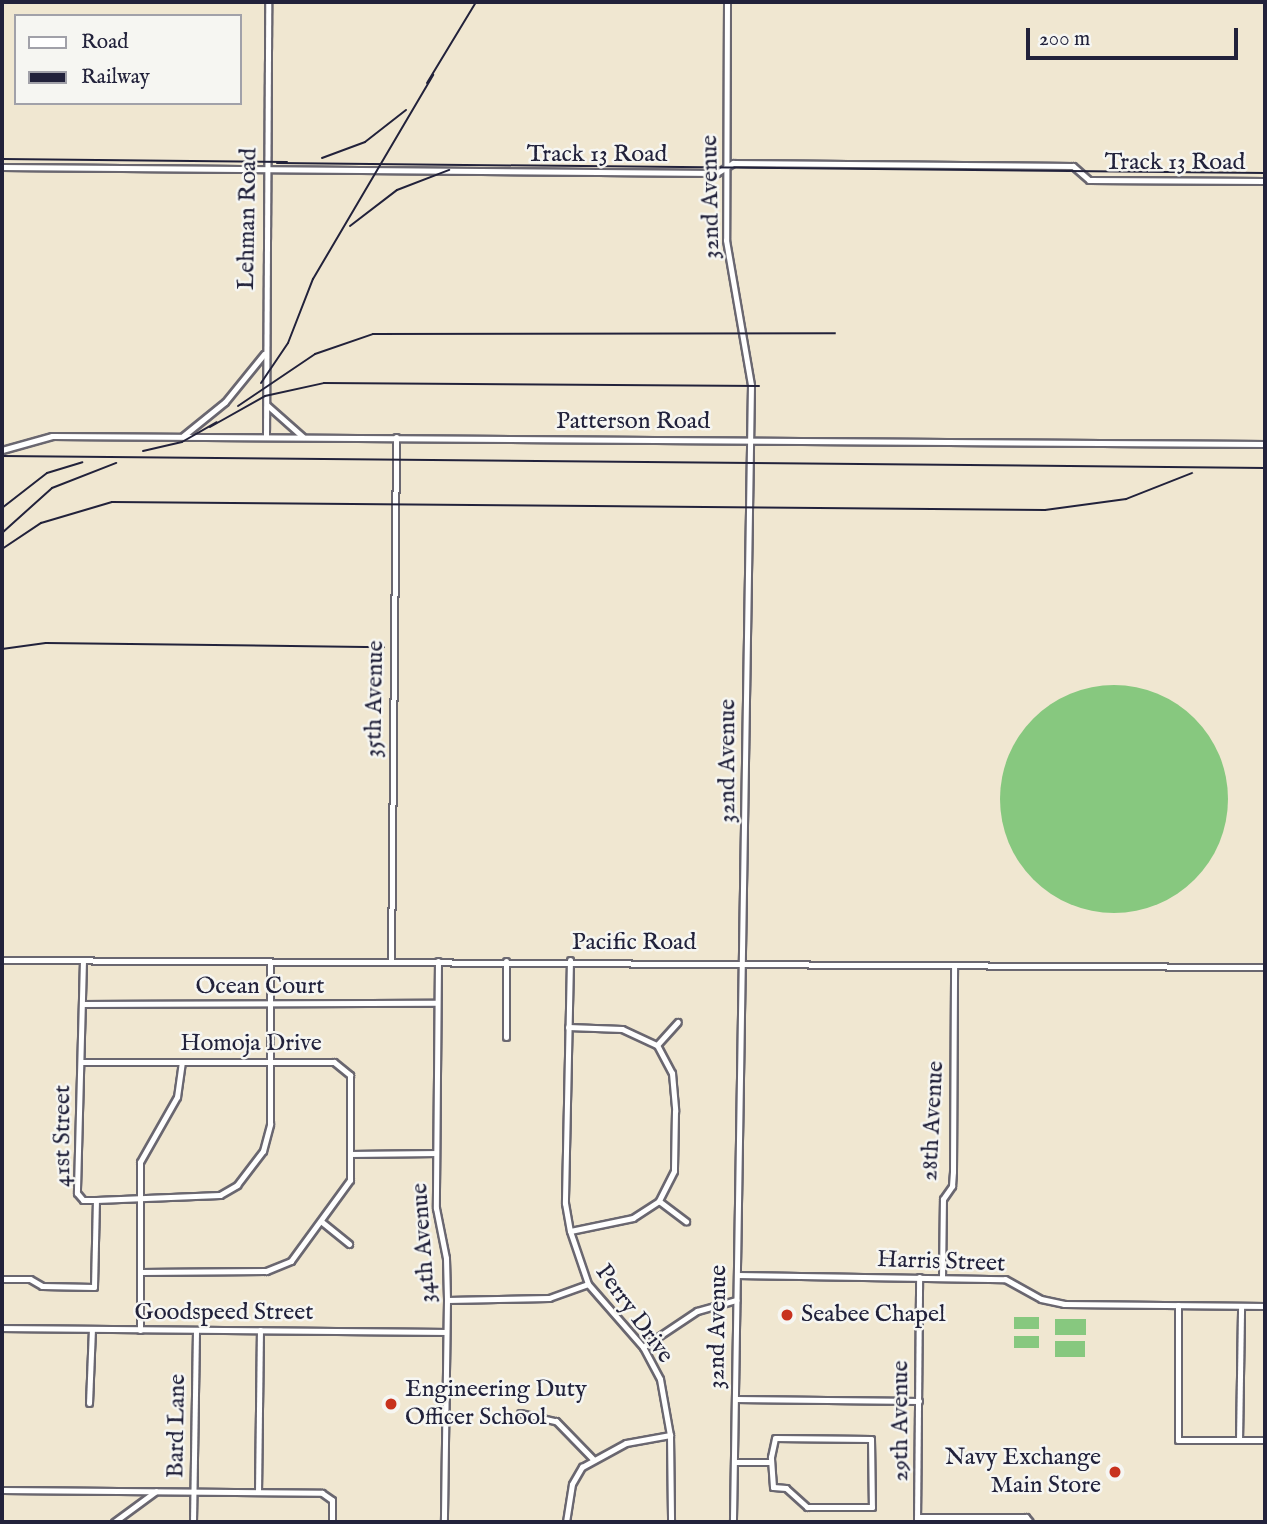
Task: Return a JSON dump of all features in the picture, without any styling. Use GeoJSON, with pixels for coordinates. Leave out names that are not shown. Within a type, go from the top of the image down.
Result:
{"type":"FeatureCollection","features":[{"type":"Feature","properties":{"kind":"street","name":"Lehman Road"},"geometry":{"type":"LineString","coordinates":[[266,437],[264,354],[268,2]]}},
{"type":"Feature","properties":{"kind":"street","name":"32nd Avenue"},"geometry":{"type":"LineString","coordinates":[[727,2],[728,259],[749,361],[746,946],[742,962],[733,1522]]}},
{"type":"Feature","properties":{"kind":"street","name":"Track 13 Road"},"geometry":{"type":"LineString","coordinates":[[2,167],[717,173],[733,163],[1073,166],[1089,180],[1265,181]]}},
{"type":"Feature","properties":{"kind":"street"},"geometry":{"type":"LineString","coordinates":[[183,436],[225,402],[264,354]]}},
{"type":"Feature","properties":{"kind":"street"},"geometry":{"type":"LineString","coordinates":[[265,403],[303,437]]}},
{"type":"Feature","properties":{"kind":"street","name":"Patterson Road"},"geometry":{"type":"LineString","coordinates":[[2,450],[52,436],[1265,444]]}},
{"type":"Feature","properties":{"kind":"street","name":"35th Avenue"},"geometry":{"type":"LineString","coordinates":[[391,962],[396,437]]}},
{"type":"Feature","properties":{"kind":"street","name":"Pacific Road"},"geometry":{"type":"LineString","coordinates":[[2,960],[570,960],[1265,967]]}},
{"type":"Feature","properties":{"kind":"street","name":"41st Street"},"geometry":{"type":"LineString","coordinates":[[2,1279],[30,1279],[42,1286],[93,1287],[96,1200],[83,1200],[77,1193],[83,960]]}},
{"type":"Feature","properties":{"kind":"street","name":"Perry Drive"},"geometry":{"type":"LineString","coordinates":[[570,960],[565,1203],[569,1231],[588,1284],[643,1347],[660,1378],[670,1435],[671,1522]]}},
{"type":"Feature","properties":{"kind":"street","name":"34th Avenue"},"geometry":{"type":"LineString","coordinates":[[438,961],[436,1212],[447,1268],[444,1522]]}},
{"type":"Feature","properties":{"kind":"street"},"geometry":{"type":"LineString","coordinates":[[506,961],[506,1037]]}},
{"type":"Feature","properties":{"kind":"street"},"geometry":{"type":"LineString","coordinates":[[96,1200],[216,1196],[237,1185],[267,1140],[270,962]]}},
{"type":"Feature","properties":{"kind":"street","name":"28th Avenue"},"geometry":{"type":"LineString","coordinates":[[942,1278],[943,1199],[952,1186],[953,1172],[954,965]]}},
{"type":"Feature","properties":{"kind":"street","name":"Ocean Court"},"geometry":{"type":"LineString","coordinates":[[83,1004],[438,1003]]}},
{"type":"Feature","properties":{"kind":"street"},"geometry":{"type":"LineString","coordinates":[[657,1045],[678,1022]]}},
{"type":"Feature","properties":{"kind":"street"},"geometry":{"type":"LineString","coordinates":[[568,1027],[622,1029],[657,1045],[672,1073],[675,1111],[674,1171],[659,1201],[633,1218],[569,1231]]}},
{"type":"Feature","properties":{"kind":"street","name":"Homoja Drive"},"geometry":{"type":"LineString","coordinates":[[82,1062],[334,1062],[348,1069],[352,1154],[349,1180],[322,1222],[295,1256],[275,1270],[141,1272]]}},
{"type":"Feature","properties":{"kind":"street"},"geometry":{"type":"LineString","coordinates":[[140,1330],[139,1197],[142,1154],[177,1097],[181,1062]]}},
{"type":"Feature","properties":{"kind":"street"},"geometry":{"type":"LineString","coordinates":[[352,1154],[436,1153]]}},
{"type":"Feature","properties":{"kind":"street"},"geometry":{"type":"LineString","coordinates":[[659,1201],[686,1221]]}},
{"type":"Feature","properties":{"kind":"street"},"geometry":{"type":"LineString","coordinates":[[322,1222],[349,1244]]}},
{"type":"Feature","properties":{"kind":"street","name":"Harris Street"},"geometry":{"type":"LineString","coordinates":[[737,1275],[1011,1280],[1041,1299],[1064,1304],[1265,1306]]}},
{"type":"Feature","properties":{"kind":"street","name":"29th Avenue"},"geometry":{"type":"LineString","coordinates":[[918,1520],[919,1278]]}},
{"type":"Feature","properties":{"kind":"street"},"geometry":{"type":"LineString","coordinates":[[447,1300],[549,1298],[588,1284]]}},
{"type":"Feature","properties":{"kind":"street"},"geometry":{"type":"LineString","coordinates":[[643,1347],[697,1311],[736,1300]]}},
{"type":"Feature","properties":{"kind":"street"},"geometry":{"type":"LineString","coordinates":[[1178,1305],[1178,1440],[1265,1440]]}},
{"type":"Feature","properties":{"kind":"street"},"geometry":{"type":"LineString","coordinates":[[1239,1440],[1241,1306]]}},
{"type":"Feature","properties":{"kind":"street","name":"Goodspeed Street"},"geometry":{"type":"LineString","coordinates":[[2,1328],[446,1332]]}},
{"type":"Feature","properties":{"kind":"street"},"geometry":{"type":"LineString","coordinates":[[89,1403],[92,1329]]}},
{"type":"Feature","properties":{"kind":"street","name":"Bard Lane"},"geometry":{"type":"LineString","coordinates":[[193,1522],[196,1330]]}},
{"type":"Feature","properties":{"kind":"street"},"geometry":{"type":"LineString","coordinates":[[258,1492],[260,1330]]}},
{"type":"Feature","properties":{"kind":"street"},"geometry":{"type":"LineString","coordinates":[[735,1399],[919,1401]]}},
{"type":"Feature","properties":{"kind":"street"},"geometry":{"type":"LineString","coordinates":[[520,1413],[540,1414],[562,1425],[593,1459]]}},
{"type":"Feature","properties":{"kind":"street"},"geometry":{"type":"LineString","coordinates":[[566,1522],[574,1479],[593,1459],[626,1443],[670,1435]]}},
{"type":"Feature","properties":{"kind":"street"},"geometry":{"type":"LineString","coordinates":[[775,1438],[871,1439],[872,1507],[807,1507],[786,1488],[774,1487],[771,1462],[775,1438]]}},
{"type":"Feature","properties":{"kind":"street"},"geometry":{"type":"LineString","coordinates":[[734,1462],[771,1462]]}},
{"type":"Feature","properties":{"kind":"street"},"geometry":{"type":"LineString","coordinates":[[2,1490],[258,1492],[330,1496],[332,1522]]}},
{"type":"Feature","properties":{"kind":"street"},"geometry":{"type":"LineString","coordinates":[[114,1522],[156,1491]]}},
{"type":"Feature","properties":{"kind":"street"},"geometry":{"type":"LineString","coordinates":[[918,1520],[1028,1520]]}},
{"type":"Feature","properties":{"kind":"green space"},"geometry":{"type":"Polygon","coordinates":[[[1103,685],[1125,685],[1168,698],[1195,718],[1215,745],[1226,777],[1226,821],[1215,853],[1195,880],[1168,900],[1147,908],[1125,913],[1103,913],[1060,900],[1033,880],[1013,853],[1005,832],[1000,810],[1000,788],[1013,745],[1033,718],[1060,698],[1081,690],[1103,685]]]}},
{"type":"Feature","properties":{"kind":"green space"},"geometry":{"type":"Polygon","coordinates":[[[1014,1317],[1039,1317],[1039,1329],[1014,1329],[1014,1317]]]}},
{"type":"Feature","properties":{"kind":"green space"},"geometry":{"type":"Polygon","coordinates":[[[1055,1319],[1086,1319],[1086,1335],[1055,1335],[1055,1319]]]}},
{"type":"Feature","properties":{"kind":"green space"},"geometry":{"type":"Polygon","coordinates":[[[1014,1336],[1039,1336],[1039,1348],[1014,1348],[1014,1336]]]}},
{"type":"Feature","properties":{"kind":"green space"},"geometry":{"type":"Polygon","coordinates":[[[1055,1341],[1085,1341],[1085,1357],[1055,1357],[1055,1341]]]}},
{"type":"Feature","properties":{"kind":"railway"},"geometry":{"type":"LineString","coordinates":[[427,83],[476,2]]}},
{"type":"Feature","properties":{"kind":"railway"},"geometry":{"type":"LineString","coordinates":[[261,383],[288,343],[313,279],[433,75]]}},
{"type":"Feature","properties":{"kind":"railway"},"geometry":{"type":"LineString","coordinates":[[322,158],[365,142],[406,110]]}},
{"type":"Feature","properties":{"kind":"railway"},"geometry":{"type":"LineString","coordinates":[[2,159],[287,162]]}},
{"type":"Feature","properties":{"kind":"railway"},"geometry":{"type":"LineString","coordinates":[[277,163],[1265,173]]}},
{"type":"Feature","properties":{"kind":"railway"},"geometry":{"type":"LineString","coordinates":[[350,226],[397,190],[449,170]]}},
{"type":"Feature","properties":{"kind":"railway"},"geometry":{"type":"LineString","coordinates":[[238,406],[315,354],[373,334],[835,333]]}},
{"type":"Feature","properties":{"kind":"railway"},"geometry":{"type":"LineString","coordinates":[[210,427],[265,396],[324,383],[759,386]]}},
{"type":"Feature","properties":{"kind":"railway"},"geometry":{"type":"LineString","coordinates":[[143,451],[182,442],[217,422]]}},
{"type":"Feature","properties":{"kind":"railway"},"geometry":{"type":"LineString","coordinates":[[2,456],[1265,468]]}},
{"type":"Feature","properties":{"kind":"railway"},"geometry":{"type":"LineString","coordinates":[[2,508],[47,473],[82,462]]}},
{"type":"Feature","properties":{"kind":"railway"},"geometry":{"type":"LineString","coordinates":[[2,533],[52,488],[116,463]]}},
{"type":"Feature","properties":{"kind":"railway"},"geometry":{"type":"LineString","coordinates":[[2,549],[41,523],[112,502],[1045,510],[1126,499],[1192,473]]}},
{"type":"Feature","properties":{"kind":"railway"},"geometry":{"type":"LineString","coordinates":[[2,649],[46,643],[384,647]]}},
{"type":"Feature","properties":{"kind":"place","name":"Seabee Chapel"},"geometry":{"type":"Point","coordinates":[787,1315]}},
{"type":"Feature","properties":{"kind":"place","name":"Engineering Duty Officer School"},"geometry":{"type":"Point","coordinates":[391,1404]}},
{"type":"Feature","properties":{"kind":"place","name":"Navy Exchange Main Store"},"geometry":{"type":"Point","coordinates":[1115,1472]}}]}
